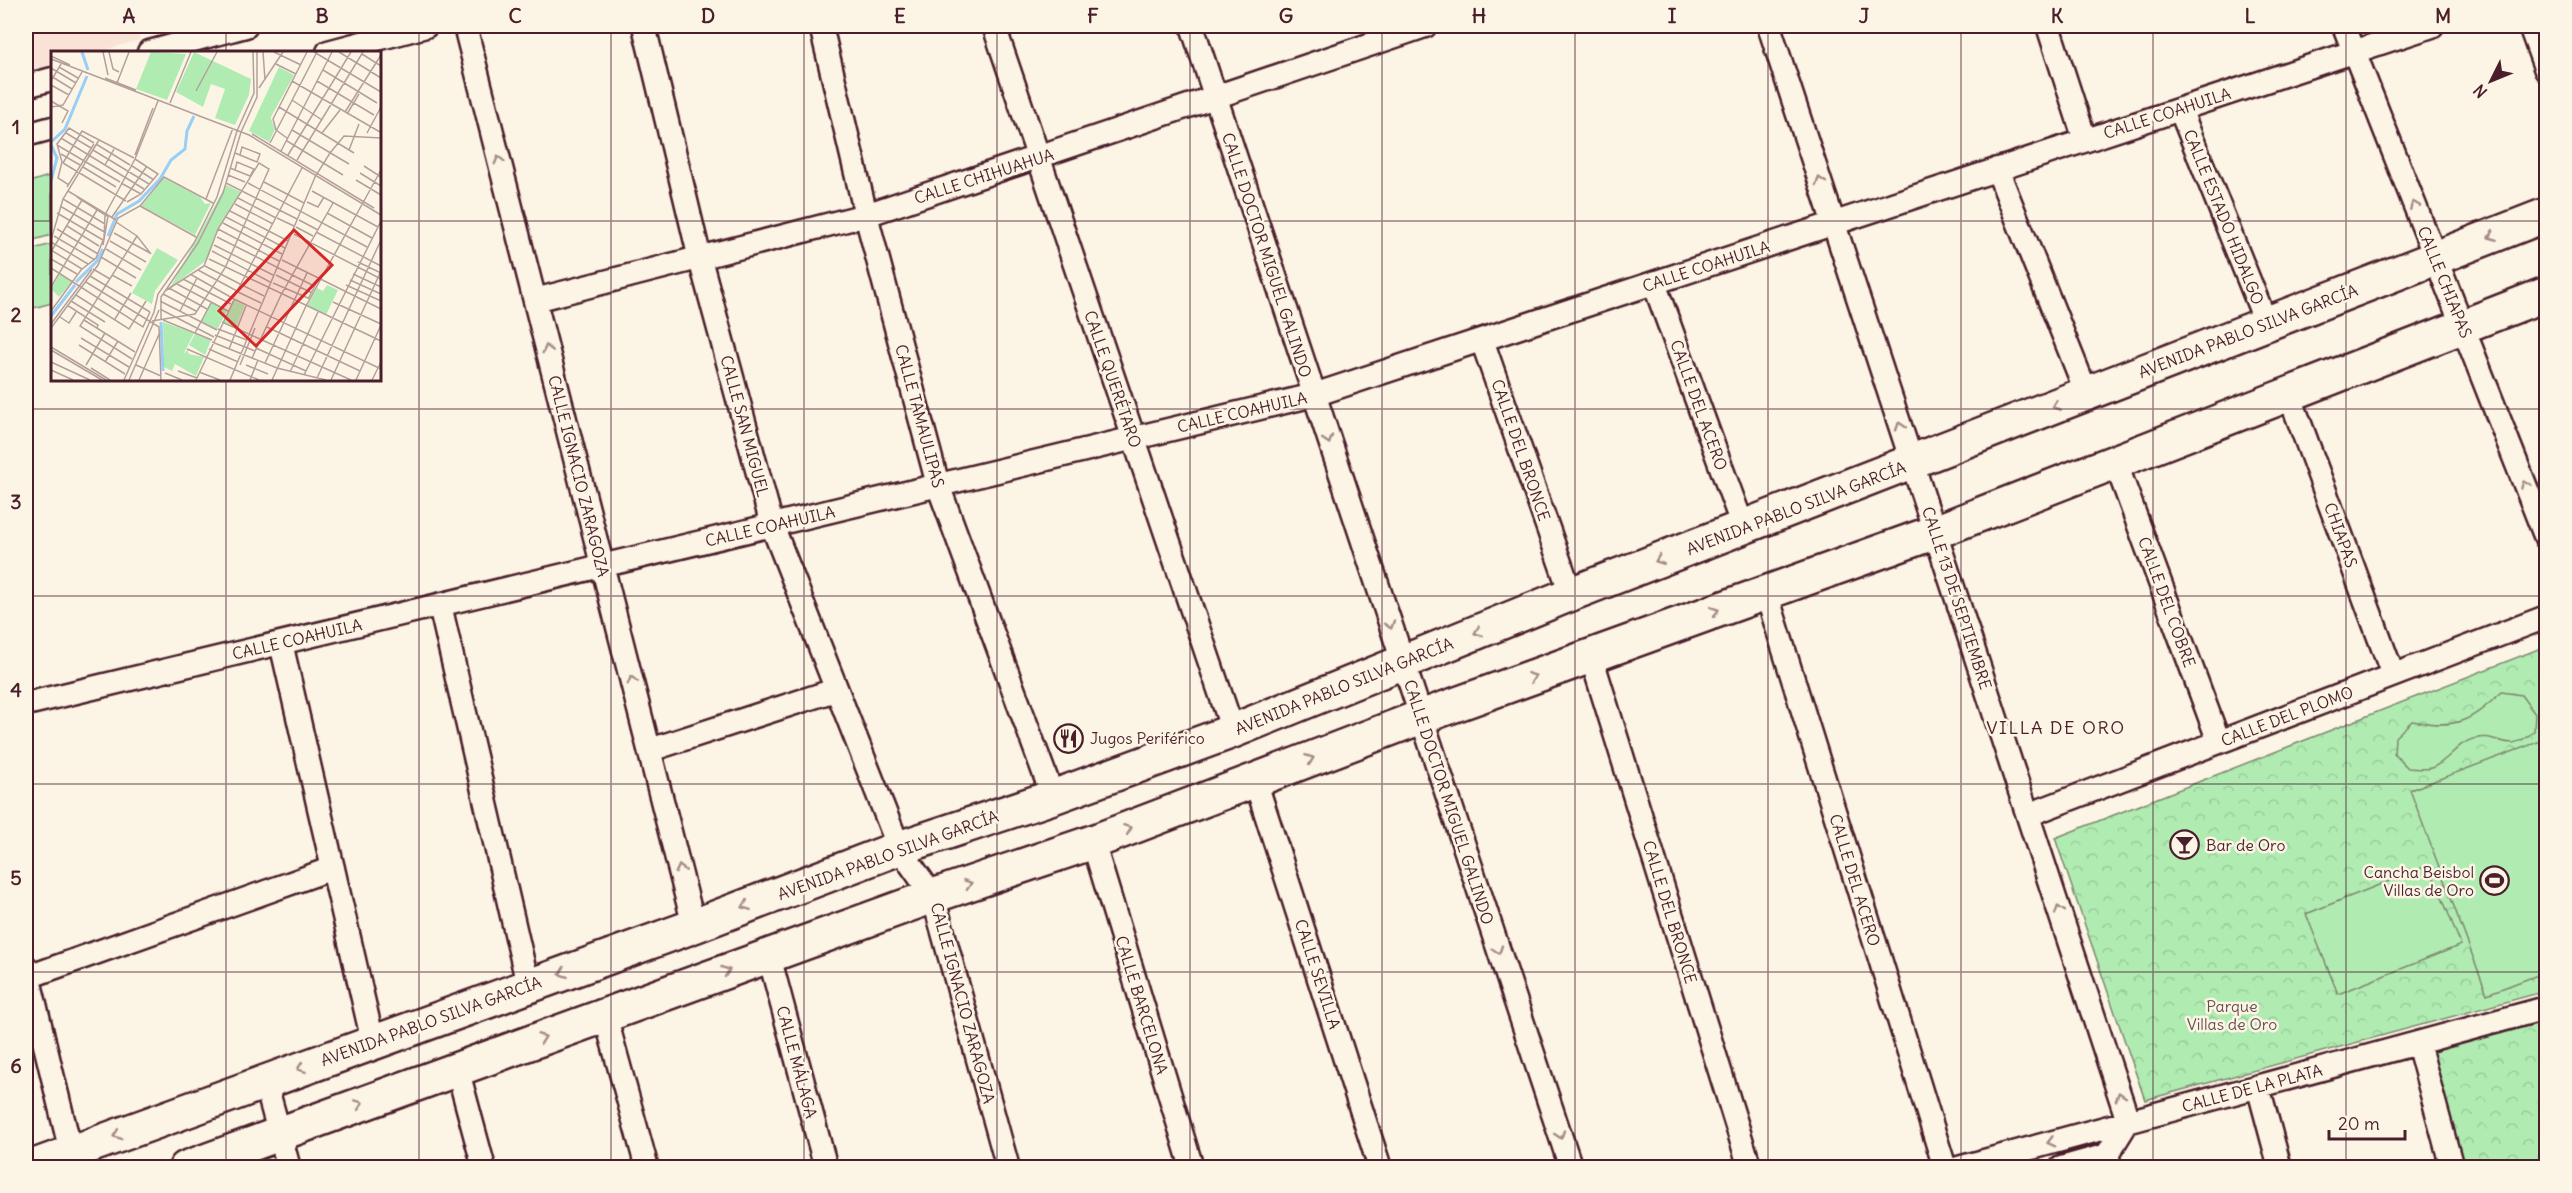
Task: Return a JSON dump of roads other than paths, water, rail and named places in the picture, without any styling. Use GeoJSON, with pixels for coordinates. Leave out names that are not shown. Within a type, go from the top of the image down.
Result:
{"type":"FeatureCollection","features":[{"type":"Feature","properties":{"kind":"main road","name":"AVENIDA PABLO SILVA GARCÍA"},"geometry":{"type":"LineString","coordinates":[[29,1167],[694,926],[899,848],[1053,797],[1233,731],[1743,526],[1912,463],[2547,215]]}},
{"type":"Feature","properties":{"kind":"main road"},"geometry":{"type":"LineString","coordinates":[[186,1167],[933,896],[1093,842],[1421,717],[1935,532],[2547,294]]}},
{"type":"Feature","properties":{"kind":"street"},"geometry":{"type":"LineString","coordinates":[[153,51],[246,26]]}},
{"type":"Feature","properties":{"kind":"street"},"geometry":{"type":"LineString","coordinates":[[332,51],[426,26]]}},
{"type":"Feature","properties":{"kind":"street","name":"CALLE IGNACIO ZARAGOZA"},"geometry":{"type":"LineString","coordinates":[[465,26],[694,926]]}},
{"type":"Feature","properties":{"kind":"street","name":"CALLE SAN MIGUEL"},"geometry":{"type":"LineString","coordinates":[[644,26],[700,260],[772,525],[899,848]]}},
{"type":"Feature","properties":{"kind":"street","name":"CALLE TAMAULIPAS"},"geometry":{"type":"LineString","coordinates":[[821,26],[866,215],[938,485],[1053,797]]}},
{"type":"Feature","properties":{"kind":"street","name":"CALLE QUERÉTARO"},"geometry":{"type":"LineString","coordinates":[[994,26],[1233,731]]}},
{"type":"Feature","properties":{"kind":"street","name":"CALLE DOCTOR MIGUEL GALINDO"},"geometry":{"type":"LineString","coordinates":[[1192,26],[1571,1167]]}},
{"type":"Feature","properties":{"kind":"street","name":"CALLE CHIHUAHUA"},"geometry":{"type":"LineString","coordinates":[[535,300],[700,260],[866,215],[1039,159],[1215,96],[1425,26]]}},
{"type":"Feature","properties":{"kind":"street","name":"CALLE 13 DE SEPTIEMBRE"},"geometry":{"type":"LineString","coordinates":[[1769,26],[2128,1121]]}},
{"type":"Feature","properties":{"kind":"street"},"geometry":{"type":"LineString","coordinates":[[2048,26],[2085,140]]}},
{"type":"Feature","properties":{"kind":"street","name":"CALLE CHIAPAS"},"geometry":{"type":"LineString","coordinates":[[2344,26],[2547,538]]}},
{"type":"Feature","properties":{"kind":"street","name":"CALLE COAHUILA"},"geometry":{"type":"LineString","coordinates":[[26,704],[1314,395],[2432,26]]}},
{"type":"Feature","properties":{"kind":"street"},"geometry":{"type":"LineString","coordinates":[[2530,26],[2547,70]]}},
{"type":"Feature","properties":{"kind":"street"},"geometry":{"type":"LineString","coordinates":[[26,86],[51,79]]}},
{"type":"Feature","properties":{"kind":"street","name":"CALLE ESTADO HIDALGO"},"geometry":{"type":"LineString","coordinates":[[2180,109],[2267,325]]}},
{"type":"Feature","properties":{"kind":"street"},"geometry":{"type":"LineString","coordinates":[[26,135],[51,128]]}},
{"type":"Feature","properties":{"kind":"street"},"geometry":{"type":"LineString","coordinates":[[1997,169],[2086,394]]}},
{"type":"Feature","properties":{"kind":"street","name":"CALLE DEL ACERO"},"geometry":{"type":"LineString","coordinates":[[1654,283],[1743,526]]}},
{"type":"Feature","properties":{"kind":"street","name":"CALLE DEL BRONCE"},"geometry":{"type":"LineString","coordinates":[[1482,340],[1571,594]]}},
{"type":"Feature","properties":{"kind":"street","name":"CHIAPAS"},"geometry":{"type":"LineString","coordinates":[[2289,394],[2393,675]]}},
{"type":"Feature","properties":{"kind":"street","name":"CALLE DEL COBRE"},"geometry":{"type":"LineString","coordinates":[[2115,461],[2218,742]]}},
{"type":"Feature","properties":{"kind":"street","name":"CALLE DEL ACERO"},"geometry":{"type":"LineString","coordinates":[[1766,592],[1945,1167]]}},
{"type":"Feature","properties":{"kind":"street"},"geometry":{"type":"LineString","coordinates":[[440,605],[528,985]]}},
{"type":"Feature","properties":{"kind":"street","name":"CALLE DEL PLOMO"},"geometry":{"type":"LineString","coordinates":[[2028,815],[2547,617]]}},
{"type":"Feature","properties":{"kind":"street"},"geometry":{"type":"LineString","coordinates":[[281,643],[373,1042]]}},
{"type":"Feature","properties":{"kind":"street","name":"CALLE DEL BRONCE"},"geometry":{"type":"LineString","coordinates":[[1591,657],[1750,1167]]}},
{"type":"Feature","properties":{"kind":"street"},"geometry":{"type":"LineString","coordinates":[[650,750],[835,690]]}},
{"type":"Feature","properties":{"kind":"street","name":"CALLE SEVILLA"},"geometry":{"type":"LineString","coordinates":[[1255,780],[1380,1167]]}},
{"type":"Feature","properties":{"kind":"street","name":"CALLE BARCELONA"},"geometry":{"type":"LineString","coordinates":[[1093,842],[1192,1167]]}},
{"type":"Feature","properties":{"kind":"street","name":"CALLE IGNACIO ZARAGOZA"},"geometry":{"type":"LineString","coordinates":[[899,848],[933,896],[1008,1167]]}},
{"type":"Feature","properties":{"kind":"street"},"geometry":{"type":"LineString","coordinates":[[71,1152],[27,972],[333,868]]}},
{"type":"Feature","properties":{"kind":"street","name":"CALLE MÁLAGA"},"geometry":{"type":"LineString","coordinates":[[768,956],[826,1167]]}},
{"type":"Feature","properties":{"kind":"street","name":"CALLE DE LA PLATA"},"geometry":{"type":"LineString","coordinates":[[1958,1167],[2547,1008]]}},
{"type":"Feature","properties":{"kind":"street"},"geometry":{"type":"LineString","coordinates":[[605,1015],[647,1167]]}},
{"type":"Feature","properties":{"kind":"street"},"geometry":{"type":"LineString","coordinates":[[2418,1043],[2452,1167]]}},
{"type":"Feature","properties":{"kind":"street"},"geometry":{"type":"LineString","coordinates":[[457,1068],[484,1167]]}},
{"type":"Feature","properties":{"kind":"street"},"geometry":{"type":"LineString","coordinates":[[265,1081],[289,1167]]}},
{"type":"Feature","properties":{"kind":"street"},"geometry":{"type":"LineString","coordinates":[[2258,1086],[2280,1167]]}},
{"type":"Feature","properties":{"kind":"street"},"geometry":{"type":"LineString","coordinates":[[2061,1167],[2109,1161],[2128,1121]]}},
{"type":"Feature","properties":{"kind":"place","name":"Jugos Periférico"},"geometry":{"type":"Point","coordinates":[1069,738]}},
{"type":"Feature","properties":{"kind":"place","name":"Bar de Oro"},"geometry":{"type":"Point","coordinates":[2185,845]}},
{"type":"Feature","properties":{"kind":"place","name":"Cancha Beisbol Villas de Oro"},"geometry":{"type":"Point","coordinates":[2495,881]}},
{"type":"Feature","properties":{"kind":"district","name":"VILLA DE ORO"},"geometry":{"type":"Point","coordinates":[2056,728]}},
{"type":"Feature","properties":{"kind":"park label","name":"Parque Villas de Oro"},"geometry":{"type":"Point","coordinates":[2232,1015]}}]}
